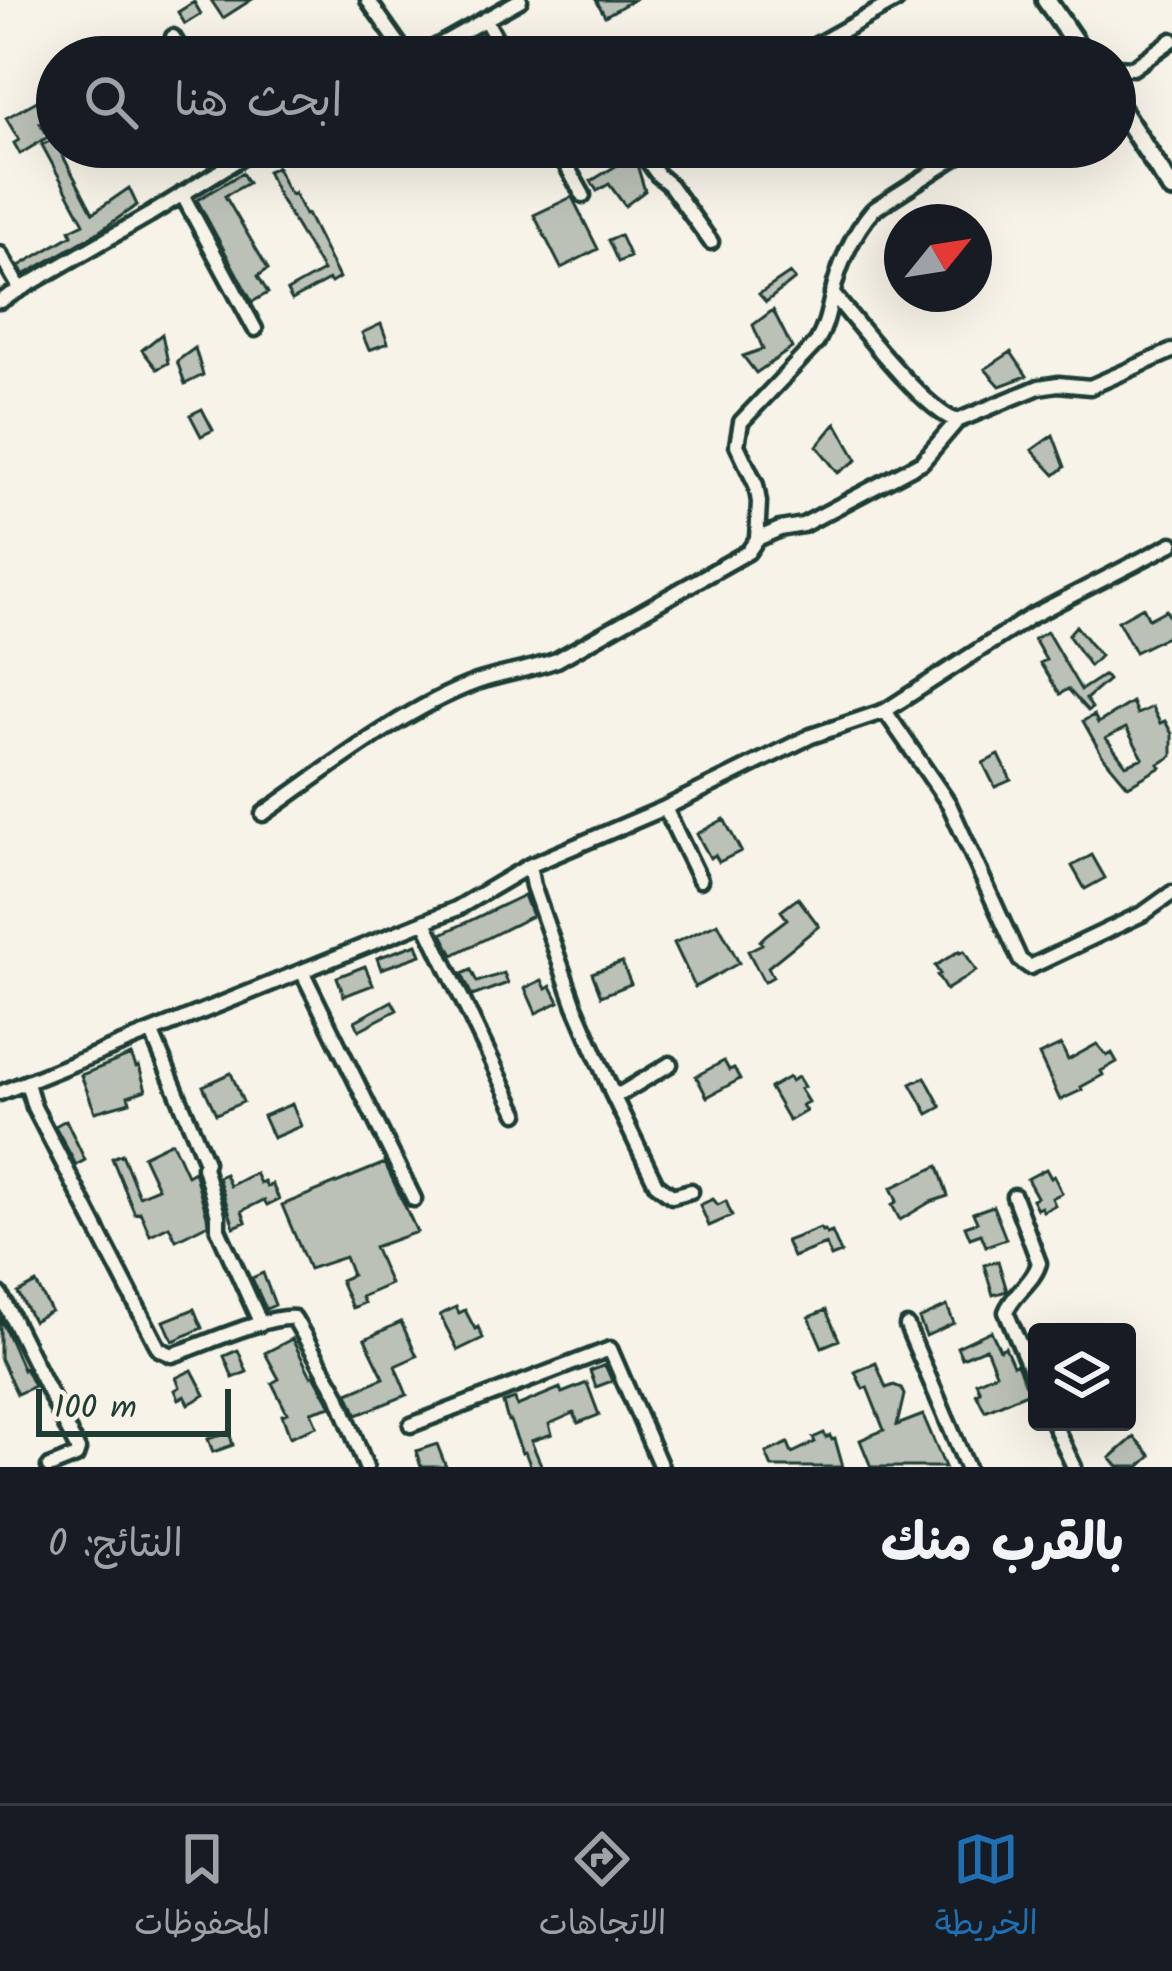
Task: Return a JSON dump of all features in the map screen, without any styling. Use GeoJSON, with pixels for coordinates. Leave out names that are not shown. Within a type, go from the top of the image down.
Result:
{"type":"FeatureCollection","features":[{"type":"Feature","properties":{"kind":"street"},"geometry":{"type":"LineString","coordinates":[[368,0],[393,36]]}},
{"type":"Feature","properties":{"kind":"street"},"geometry":{"type":"LineString","coordinates":[[455,36],[520,0]]}},
{"type":"Feature","properties":{"kind":"street"},"geometry":{"type":"LineString","coordinates":[[833,36],[897,0]]}},
{"type":"Feature","properties":{"kind":"street"},"geometry":{"type":"LineString","coordinates":[[1046,0],[1071,36]]}},
{"type":"Feature","properties":{"kind":"street"},"geometry":{"type":"LineString","coordinates":[[485,19],[494,36]]}},
{"type":"Feature","properties":{"kind":"street"},"geometry":{"type":"LineString","coordinates":[[1136,66],[1172,40]]}},
{"type":"Feature","properties":{"kind":"street"},"geometry":{"type":"LineString","coordinates":[[1136,134],[1172,189]]}},
{"type":"Feature","properties":{"kind":"street"},"geometry":{"type":"LineString","coordinates":[[0,301],[222,168]]}},
{"type":"Feature","properties":{"kind":"street"},"geometry":{"type":"LineString","coordinates":[[568,168],[584,195]]}},
{"type":"Feature","properties":{"kind":"street"},"geometry":{"type":"LineString","coordinates":[[653,168],[711,242]]}},
{"type":"Feature","properties":{"kind":"street"},"geometry":{"type":"LineString","coordinates":[[758,539],[756,485],[737,445],[741,422],[817,342],[855,235],[873,210],[939,168]]}},
{"type":"Feature","properties":{"kind":"street"},"geometry":{"type":"LineString","coordinates":[[182,194],[255,329]]}},
{"type":"Feature","properties":{"kind":"street"},"geometry":{"type":"LineString","coordinates":[[0,254],[20,288]]}},
{"type":"Feature","properties":{"kind":"street"},"geometry":{"type":"LineString","coordinates":[[832,293],[916,388],[957,421]]}},
{"type":"Feature","properties":{"kind":"street"},"geometry":{"type":"LineString","coordinates":[[263,814],[358,747],[433,703],[475,683],[557,660],[720,570],[748,552],[758,539],[803,525],[922,462],[957,421],[1039,386],[1090,387],[1172,351]]}},
{"type":"Feature","properties":{"kind":"street"},"geometry":{"type":"LineString","coordinates":[[0,1094],[456,909],[530,866],[665,808],[811,736],[884,711],[1030,617],[1172,544]]}},
{"type":"Feature","properties":{"kind":"street"},"geometry":{"type":"LineString","coordinates":[[884,711],[949,804],[1021,960],[1030,967],[1144,913],[1172,893]]}},
{"type":"Feature","properties":{"kind":"street"},"geometry":{"type":"LineString","coordinates":[[665,808],[700,880]]}},
{"type":"Feature","properties":{"kind":"street"},"geometry":{"type":"LineString","coordinates":[[530,866],[532,886],[574,1006],[610,1090],[662,1191],[672,1196],[692,1191]]}},
{"type":"Feature","properties":{"kind":"street"},"geometry":{"type":"LineString","coordinates":[[425,922],[517,1113]]}},
{"type":"Feature","properties":{"kind":"street"},"geometry":{"type":"LineString","coordinates":[[303,973],[413,1199]]}},
{"type":"Feature","properties":{"kind":"street"},"geometry":{"type":"LineString","coordinates":[[152,1033],[206,1162],[218,1229],[261,1324]]}},
{"type":"Feature","properties":{"kind":"street"},"geometry":{"type":"LineString","coordinates":[[610,1090],[622,1093],[670,1064]]}},
{"type":"Feature","properties":{"kind":"street"},"geometry":{"type":"LineString","coordinates":[[27,1083],[34,1107],[159,1349],[172,1355],[261,1324],[294,1318],[337,1393],[366,1467]]}},
{"type":"Feature","properties":{"kind":"street"},"geometry":{"type":"LineString","coordinates":[[1014,1196],[1040,1263],[1006,1312],[1028,1363]]}},
{"type":"Feature","properties":{"kind":"street"},"geometry":{"type":"LineString","coordinates":[[0,1294],[78,1450],[76,1456],[49,1467]]}},
{"type":"Feature","properties":{"kind":"street"},"geometry":{"type":"LineString","coordinates":[[907,1326],[967,1467]]}},
{"type":"Feature","properties":{"kind":"street"},"geometry":{"type":"LineString","coordinates":[[411,1425],[610,1349],[661,1467]]}},
{"type":"Feature","properties":{"kind":"street"},"geometry":{"type":"LineString","coordinates":[[1057,1431],[1074,1467]]}},
{"type":"Feature","properties":{"kind":"building"},"geometry":{"type":"Polygon","coordinates":[[[211,0],[251,0],[223,18],[211,0]]]}},
{"type":"Feature","properties":{"kind":"building"},"geometry":{"type":"Polygon","coordinates":[[[596,0],[633,0],[605,16],[596,0]]]}},
{"type":"Feature","properties":{"kind":"building"},"geometry":{"type":"Polygon","coordinates":[[[194,2],[201,14],[185,24],[178,12],[194,2]]]}},
{"type":"Feature","properties":{"kind":"building"},"geometry":{"type":"Polygon","coordinates":[[[36,102],[36,144],[20,154],[14,143],[19,140],[6,118],[36,102]]]}},
{"type":"Feature","properties":{"kind":"building"},"geometry":{"type":"Polygon","coordinates":[[[54,168],[69,168],[93,213],[129,188],[137,205],[24,275],[19,266],[84,223],[54,168]]]}},
{"type":"Feature","properties":{"kind":"building"},"geometry":{"type":"Polygon","coordinates":[[[277,168],[339,278],[292,300],[287,291],[323,271],[267,171],[277,168]]]}},
{"type":"Feature","properties":{"kind":"building"},"geometry":{"type":"Polygon","coordinates":[[[612,168],[638,168],[645,191],[625,206],[609,184],[597,191],[591,181],[612,168]]]}},
{"type":"Feature","properties":{"kind":"building"},"geometry":{"type":"Polygon","coordinates":[[[242,173],[248,183],[225,196],[268,269],[258,276],[268,293],[252,302],[197,200],[242,173]]]}},
{"type":"Feature","properties":{"kind":"building"},"geometry":{"type":"Polygon","coordinates":[[[572,197],[598,249],[561,268],[534,215],[572,197]]]}},
{"type":"Feature","properties":{"kind":"building"},"geometry":{"type":"Polygon","coordinates":[[[620,235],[630,257],[618,262],[608,240],[620,235]]]}},
{"type":"Feature","properties":{"kind":"building"},"geometry":{"type":"Polygon","coordinates":[[[790,273],[795,279],[766,302],[759,294],[790,273]]]}},
{"type":"Feature","properties":{"kind":"building"},"geometry":{"type":"Polygon","coordinates":[[[773,310],[792,348],[756,373],[743,356],[763,349],[753,325],[773,310]]]}},
{"type":"Feature","properties":{"kind":"building"},"geometry":{"type":"Polygon","coordinates":[[[381,324],[388,343],[369,350],[362,333],[381,324]]]}},
{"type":"Feature","properties":{"kind":"building"},"geometry":{"type":"Polygon","coordinates":[[[162,334],[168,363],[157,369],[142,350],[162,334]]]}},
{"type":"Feature","properties":{"kind":"building"},"geometry":{"type":"Polygon","coordinates":[[[195,348],[203,375],[185,384],[177,361],[195,348]]]}},
{"type":"Feature","properties":{"kind":"building"},"geometry":{"type":"Polygon","coordinates":[[[1011,352],[1027,376],[1000,386],[985,369],[1011,352]]]}},
{"type":"Feature","properties":{"kind":"building"},"geometry":{"type":"Polygon","coordinates":[[[202,409],[213,430],[201,436],[190,415],[202,409]]]}},
{"type":"Feature","properties":{"kind":"building"},"geometry":{"type":"Polygon","coordinates":[[[836,423],[857,460],[838,473],[817,446],[836,423]]]}},
{"type":"Feature","properties":{"kind":"building"},"geometry":{"type":"Polygon","coordinates":[[[1053,435],[1065,467],[1055,475],[1032,450],[1053,435]]]}},
{"type":"Feature","properties":{"kind":"building"},"geometry":{"type":"Polygon","coordinates":[[[1143,607],[1149,619],[1166,610],[1172,634],[1135,652],[1118,621],[1143,607]]]}},
{"type":"Feature","properties":{"kind":"building"},"geometry":{"type":"Polygon","coordinates":[[[1076,626],[1100,656],[1090,666],[1068,635],[1076,626]]]}},
{"type":"Feature","properties":{"kind":"building"},"geometry":{"type":"Polygon","coordinates":[[[1047,632],[1081,690],[1104,675],[1108,680],[1086,699],[1092,708],[1088,711],[1068,689],[1060,694],[1040,663],[1046,660],[1034,639],[1047,632]]]}},
{"type":"Feature","properties":{"kind":"building"},"geometry":{"type":"Polygon","coordinates":[[[1132,702],[1137,714],[1152,707],[1172,734],[1172,756],[1128,786],[1102,755],[1083,721],[1094,715],[1098,723],[1132,702]],[[1126,728],[1106,738],[1126,765],[1143,758],[1126,728]]]}},
{"type":"Feature","properties":{"kind":"building"},"geometry":{"type":"Polygon","coordinates":[[[999,755],[1011,780],[995,787],[983,763],[999,755]]]}},
{"type":"Feature","properties":{"kind":"building"},"geometry":{"type":"Polygon","coordinates":[[[724,819],[741,851],[719,862],[715,855],[710,858],[697,834],[724,819]]]}},
{"type":"Feature","properties":{"kind":"building"},"geometry":{"type":"Polygon","coordinates":[[[1092,855],[1105,878],[1085,889],[1072,866],[1092,855]]]}},
{"type":"Feature","properties":{"kind":"building"},"geometry":{"type":"Polygon","coordinates":[[[524,895],[532,916],[453,955],[442,934],[524,895]]]}},
{"type":"Feature","properties":{"kind":"building"},"geometry":{"type":"Polygon","coordinates":[[[798,898],[819,926],[768,967],[773,977],[764,982],[748,951],[787,919],[781,911],[798,898]]]}},
{"type":"Feature","properties":{"kind":"building"},"geometry":{"type":"Polygon","coordinates":[[[718,923],[739,963],[695,987],[674,943],[718,923]]]}},
{"type":"Feature","properties":{"kind":"building"},"geometry":{"type":"Polygon","coordinates":[[[417,944],[421,955],[381,969],[377,958],[417,944]]]}},
{"type":"Feature","properties":{"kind":"building"},"geometry":{"type":"Polygon","coordinates":[[[964,951],[976,971],[946,990],[935,966],[964,951]]]}},
{"type":"Feature","properties":{"kind":"building"},"geometry":{"type":"Polygon","coordinates":[[[622,962],[631,984],[601,996],[592,973],[622,962]]]}},
{"type":"Feature","properties":{"kind":"building"},"geometry":{"type":"Polygon","coordinates":[[[365,966],[373,985],[344,996],[337,977],[365,966]]]}},
{"type":"Feature","properties":{"kind":"building"},"geometry":{"type":"Polygon","coordinates":[[[471,970],[477,982],[504,973],[508,983],[472,996],[462,974],[471,970]]]}},
{"type":"Feature","properties":{"kind":"building"},"geometry":{"type":"Polygon","coordinates":[[[542,980],[559,1002],[536,1013],[525,988],[542,980]]]}},
{"type":"Feature","properties":{"kind":"building"},"geometry":{"type":"Polygon","coordinates":[[[392,1001],[397,1010],[359,1030],[355,1021],[392,1001]]]}},
{"type":"Feature","properties":{"kind":"building"},"geometry":{"type":"Polygon","coordinates":[[[1097,1044],[1117,1062],[1082,1090],[1060,1100],[1039,1055],[1061,1045],[1068,1060],[1097,1044]]]}},
{"type":"Feature","properties":{"kind":"building"},"geometry":{"type":"Polygon","coordinates":[[[131,1055],[146,1090],[128,1096],[130,1102],[95,1112],[81,1075],[131,1055]]]}},
{"type":"Feature","properties":{"kind":"building"},"geometry":{"type":"Polygon","coordinates":[[[724,1061],[740,1079],[707,1097],[696,1076],[724,1061]]]}},
{"type":"Feature","properties":{"kind":"building"},"geometry":{"type":"Polygon","coordinates":[[[231,1073],[243,1102],[216,1114],[203,1086],[231,1073]]]}},
{"type":"Feature","properties":{"kind":"building"},"geometry":{"type":"Polygon","coordinates":[[[789,1077],[791,1081],[798,1077],[808,1102],[802,1105],[806,1111],[789,1121],[770,1088],[789,1077]]]}},
{"type":"Feature","properties":{"kind":"building"},"geometry":{"type":"Polygon","coordinates":[[[925,1077],[941,1107],[928,1114],[911,1084],[925,1077]]]}},
{"type":"Feature","properties":{"kind":"building"},"geometry":{"type":"Polygon","coordinates":[[[292,1104],[301,1126],[273,1138],[263,1116],[292,1104]]]}},
{"type":"Feature","properties":{"kind":"building"},"geometry":{"type":"Polygon","coordinates":[[[66,1120],[85,1160],[76,1165],[55,1126],[66,1120]]]}},
{"type":"Feature","properties":{"kind":"building"},"geometry":{"type":"Polygon","coordinates":[[[172,1142],[187,1175],[194,1171],[208,1224],[176,1240],[169,1226],[150,1235],[140,1212],[135,1214],[112,1158],[122,1154],[139,1196],[158,1188],[143,1156],[172,1142]]]}},
{"type":"Feature","properties":{"kind":"building"},"geometry":{"type":"Polygon","coordinates":[[[385,1163],[417,1232],[374,1247],[390,1284],[361,1297],[364,1303],[352,1308],[340,1280],[352,1275],[345,1257],[309,1269],[282,1205],[385,1163]]]}},
{"type":"Feature","properties":{"kind":"building"},"geometry":{"type":"Polygon","coordinates":[[[938,1166],[948,1196],[900,1220],[892,1205],[897,1201],[891,1188],[938,1166]]]}},
{"type":"Feature","properties":{"kind":"building"},"geometry":{"type":"Polygon","coordinates":[[[1046,1169],[1062,1193],[1052,1198],[1055,1205],[1043,1211],[1032,1199],[1037,1197],[1027,1179],[1046,1169]]]}},
{"type":"Feature","properties":{"kind":"building"},"geometry":{"type":"Polygon","coordinates":[[[255,1173],[260,1183],[272,1184],[279,1199],[267,1205],[264,1200],[242,1211],[246,1222],[234,1227],[218,1177],[225,1174],[230,1186],[255,1173]]]}},
{"type":"Feature","properties":{"kind":"building"},"geometry":{"type":"Polygon","coordinates":[[[713,1199],[718,1205],[726,1201],[732,1216],[709,1226],[700,1205],[713,1199]]]}},
{"type":"Feature","properties":{"kind":"building"},"geometry":{"type":"Polygon","coordinates":[[[993,1206],[1006,1239],[986,1246],[981,1234],[970,1238],[965,1226],[977,1222],[973,1213],[993,1206]]]}},
{"type":"Feature","properties":{"kind":"building"},"geometry":{"type":"Polygon","coordinates":[[[820,1228],[832,1232],[841,1253],[831,1257],[826,1244],[793,1257],[786,1241],[820,1228]]]}},
{"type":"Feature","properties":{"kind":"building"},"geometry":{"type":"Polygon","coordinates":[[[998,1261],[1007,1291],[993,1295],[984,1265],[998,1261]]]}},
{"type":"Feature","properties":{"kind":"building"},"geometry":{"type":"Polygon","coordinates":[[[263,1273],[275,1305],[266,1309],[252,1278],[263,1273]]]}},
{"type":"Feature","properties":{"kind":"building"},"geometry":{"type":"Polygon","coordinates":[[[36,1283],[51,1311],[33,1321],[18,1293],[36,1283]]]}},
{"type":"Feature","properties":{"kind":"building"},"geometry":{"type":"Polygon","coordinates":[[[947,1306],[954,1323],[926,1336],[919,1319],[947,1306]]]}},
{"type":"Feature","properties":{"kind":"building"},"geometry":{"type":"Polygon","coordinates":[[[456,1307],[459,1313],[465,1310],[483,1338],[458,1350],[440,1315],[456,1307]]]}},
{"type":"Feature","properties":{"kind":"building"},"geometry":{"type":"Polygon","coordinates":[[[194,1309],[202,1328],[173,1341],[164,1321],[194,1309]]]}},
{"type":"Feature","properties":{"kind":"building"},"geometry":{"type":"Polygon","coordinates":[[[826,1310],[839,1340],[822,1347],[809,1317],[826,1310]]]}},
{"type":"Feature","properties":{"kind":"building"},"geometry":{"type":"Polygon","coordinates":[[[0,1317],[34,1386],[17,1394],[0,1358],[0,1317]]]}},
{"type":"Feature","properties":{"kind":"building"},"geometry":{"type":"Polygon","coordinates":[[[401,1322],[417,1356],[395,1366],[407,1395],[357,1415],[348,1393],[384,1378],[365,1339],[401,1322]]]}},
{"type":"Feature","properties":{"kind":"building"},"geometry":{"type":"Polygon","coordinates":[[[991,1331],[1000,1350],[1005,1347],[1013,1365],[1017,1364],[1028,1392],[985,1411],[976,1382],[996,1373],[986,1348],[962,1358],[957,1347],[991,1331]]]}},
{"type":"Feature","properties":{"kind":"building"},"geometry":{"type":"Polygon","coordinates":[[[292,1339],[331,1406],[311,1412],[317,1426],[290,1437],[282,1415],[287,1413],[272,1383],[279,1379],[265,1353],[292,1339]]]}},
{"type":"Feature","properties":{"kind":"building"},"geometry":{"type":"Polygon","coordinates":[[[238,1350],[247,1372],[233,1378],[224,1356],[238,1350]]]}},
{"type":"Feature","properties":{"kind":"building"},"geometry":{"type":"Polygon","coordinates":[[[876,1363],[886,1388],[894,1385],[904,1395],[897,1425],[923,1415],[945,1467],[871,1467],[860,1440],[884,1430],[867,1387],[863,1389],[855,1372],[876,1363]]]}},
{"type":"Feature","properties":{"kind":"building"},"geometry":{"type":"Polygon","coordinates":[[[605,1365],[612,1381],[596,1387],[590,1371],[605,1365]]]}},
{"type":"Feature","properties":{"kind":"building"},"geometry":{"type":"Polygon","coordinates":[[[192,1370],[205,1395],[189,1404],[185,1396],[179,1399],[176,1378],[192,1370]]]}},
{"type":"Feature","properties":{"kind":"building"},"geometry":{"type":"Polygon","coordinates":[[[587,1383],[599,1415],[578,1423],[574,1413],[549,1424],[552,1434],[531,1441],[542,1467],[531,1467],[503,1403],[515,1399],[517,1406],[560,1388],[562,1393],[587,1383]]]}},
{"type":"Feature","properties":{"kind":"building"},"geometry":{"type":"Polygon","coordinates":[[[229,1432],[233,1445],[213,1452],[208,1439],[229,1432]]]}},
{"type":"Feature","properties":{"kind":"building"},"geometry":{"type":"Polygon","coordinates":[[[824,1433],[835,1439],[843,1467],[772,1467],[766,1453],[788,1443],[792,1453],[824,1433]]]}},
{"type":"Feature","properties":{"kind":"building"},"geometry":{"type":"Polygon","coordinates":[[[1134,1437],[1151,1456],[1139,1467],[1118,1467],[1110,1458],[1134,1437]]]}},
{"type":"Feature","properties":{"kind":"building"},"geometry":{"type":"Polygon","coordinates":[[[437,1444],[446,1467],[421,1467],[416,1451],[437,1444]]]}}]}
